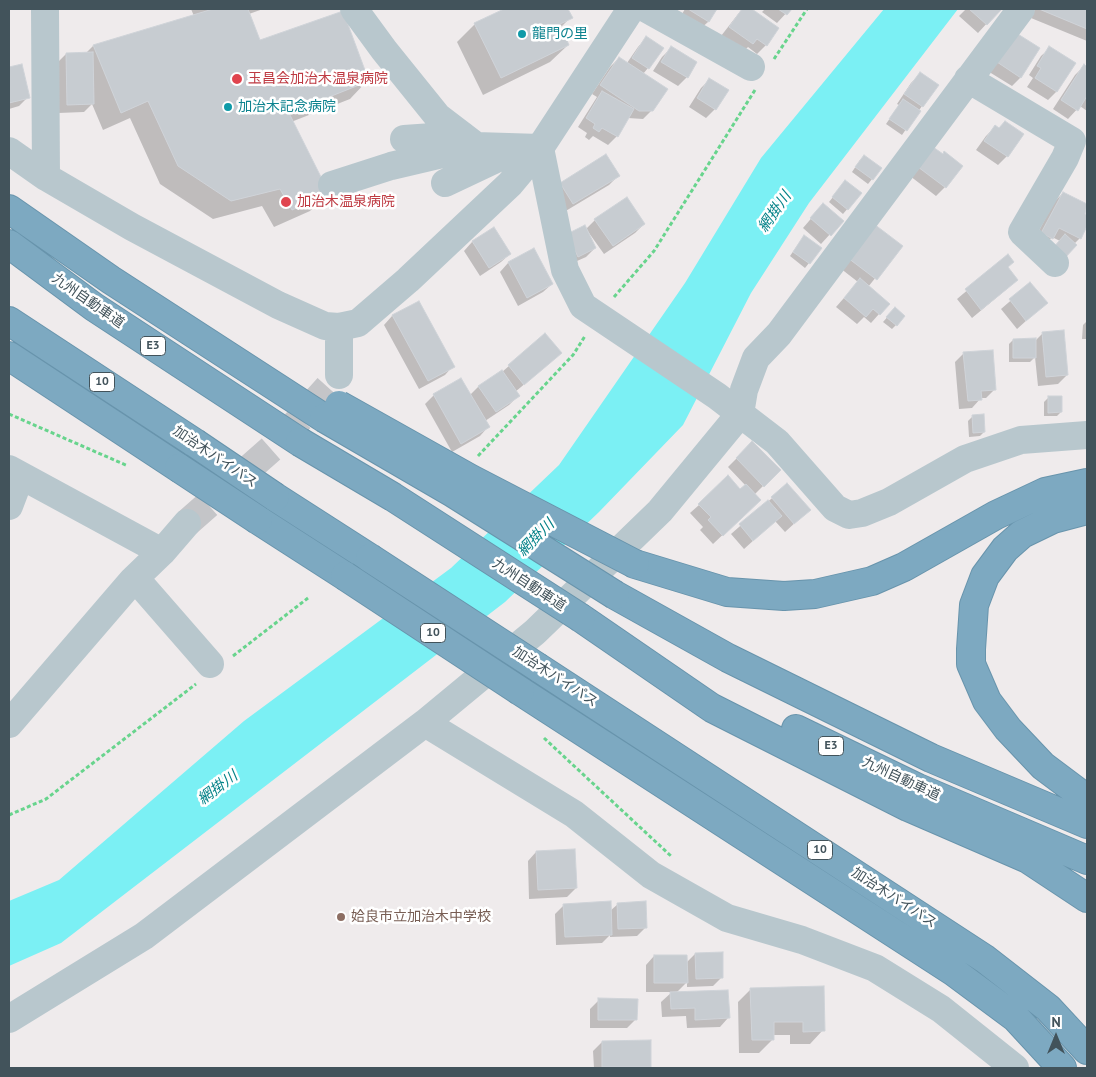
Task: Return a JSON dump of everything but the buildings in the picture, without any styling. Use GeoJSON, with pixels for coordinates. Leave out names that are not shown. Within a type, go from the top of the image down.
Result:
{"type":"FeatureCollection","features":[{"type":"Feature","properties":{"kind":"highway","name":"E3"},"geometry":{"type":"LineString","coordinates":[[9,209],[111,280],[331,412],[453,494],[615,595],[728,658],[932,758],[1087,824]]}},
{"type":"Feature","properties":{"kind":"highway","name":"九州自動車道"},"geometry":{"type":"LineString","coordinates":[[9,244],[94,308],[300,442],[581,618],[712,689],[918,788],[1087,860]]}},
{"type":"Feature","properties":{"kind":"highway","name":"加治木バイパス"},"geometry":{"type":"LineString","coordinates":[[9,321],[275,497],[985,958],[1048,1008],[1087,1050]]}},
{"type":"Feature","properties":{"kind":"highway","name":"加治木バイパス"},"geometry":{"type":"LineString","coordinates":[[9,356],[520,691],[954,972],[1016,1018],[1062,1068]]}},
{"type":"Feature","properties":{"kind":"highway"},"geometry":{"type":"LineString","coordinates":[[331,412],[471,479],[635,564],[728,592],[784,596],[815,594],[872,581],[904,567],[996,515],[1045,492],[1087,483]]}},
{"type":"Feature","properties":{"kind":"highway"},"geometry":{"type":"LineString","coordinates":[[1087,510],[1052,519],[1037,526],[1022,534],[1005,550],[986,576],[974,605],[971,649],[971,664],[987,701],[1008,729],[1043,766],[1087,798]]}},
{"type":"Feature","properties":{"kind":"highway"},"geometry":{"type":"LineString","coordinates":[[581,618],[712,708],[908,807],[1028,859],[1087,898]]}},
{"type":"Feature","properties":{"kind":"street"},"geometry":{"type":"LineString","coordinates":[[45,9],[46,177]]}},
{"type":"Feature","properties":{"kind":"street"},"geometry":{"type":"LineString","coordinates":[[354,9],[438,118],[469,141]]}},
{"type":"Feature","properties":{"kind":"street"},"geometry":{"type":"LineString","coordinates":[[9,151],[46,177],[132,227],[278,305],[324,326],[339,328],[358,324],[408,280],[510,184],[531,147],[631,9]]}},
{"type":"Feature","properties":{"kind":"street"},"geometry":{"type":"LineString","coordinates":[[647,9],[760,72]]}},
{"type":"Feature","properties":{"kind":"street"},"geometry":{"type":"LineString","coordinates":[[9,1019],[144,936],[425,723],[535,632],[660,511],[740,414],[744,390],[756,358],[779,334],[1021,9]]}},
{"type":"Feature","properties":{"kind":"street"},"geometry":{"type":"LineString","coordinates":[[968,79],[1072,142],[1065,158],[1022,232],[1055,263]]}},
{"type":"Feature","properties":{"kind":"street"},"geometry":{"type":"LineString","coordinates":[[404,138],[469,141],[531,147]]}},
{"type":"Feature","properties":{"kind":"street"},"geometry":{"type":"LineString","coordinates":[[332,185],[469,141]]}},
{"type":"Feature","properties":{"kind":"street"},"geometry":{"type":"LineString","coordinates":[[445,182],[531,147]]}},
{"type":"Feature","properties":{"kind":"street"},"geometry":{"type":"LineString","coordinates":[[531,147],[564,270],[583,306],[717,396],[776,442],[835,508],[849,515],[862,514],[889,502],[965,459],[1021,440],[1087,435]]}},
{"type":"Feature","properties":{"kind":"street"},"geometry":{"type":"LineString","coordinates":[[339,328],[339,375]]}},
{"type":"Feature","properties":{"kind":"street"},"geometry":{"type":"LineString","coordinates":[[9,506],[15,473],[162,552]]}},
{"type":"Feature","properties":{"kind":"street"},"geometry":{"type":"LineString","coordinates":[[9,724],[135,578],[162,552],[187,523]]}},
{"type":"Feature","properties":{"kind":"street"},"geometry":{"type":"LineString","coordinates":[[135,578],[212,669]]}},
{"type":"Feature","properties":{"kind":"street"},"geometry":{"type":"LineString","coordinates":[[425,723],[574,814],[650,875],[727,918],[802,940],[875,968],[941,1009],[1014,1068]]}},
{"type":"Feature","properties":{"kind":"path"},"geometry":{"type":"LineString","coordinates":[[472,462],[573,356],[654,251],[760,72],[806,9]]}},
{"type":"Feature","properties":{"kind":"path"},"geometry":{"type":"LineString","coordinates":[[9,414],[135,469]]}},
{"type":"Feature","properties":{"kind":"path"},"geometry":{"type":"LineString","coordinates":[[9,814],[46,799],[212,669],[308,598]]}},
{"type":"Feature","properties":{"kind":"path"},"geometry":{"type":"LineString","coordinates":[[543,737],[671,856],[679,861]]}},
{"type":"Feature","properties":{"kind":"water","name":"網掛川"},"geometry":{"type":"Polygon","coordinates":[[[884,9],[958,9],[809,203],[751,293],[683,425],[599,512],[505,602],[61,943],[9,966],[9,901],[59,880],[244,721],[451,568],[559,465],[685,283],[761,158],[884,9]]]}},
{"type":"Feature","properties":{"kind":"tunnel"},"geometry":{"type":"LineString","coordinates":[[187,523],[280,441],[339,375]]}},
{"type":"Feature","properties":{"kind":"place","name":"龍門の里"},"geometry":{"type":"Point","coordinates":[522,34]}},
{"type":"Feature","properties":{"kind":"place","name":"玉昌会加治木温泉病院"},"geometry":{"type":"Point","coordinates":[237,79]}},
{"type":"Feature","properties":{"kind":"place","name":"加治木記念病院"},"geometry":{"type":"Point","coordinates":[228,107]}},
{"type":"Feature","properties":{"kind":"place","name":"加治木温泉病院"},"geometry":{"type":"Point","coordinates":[286,202]}},
{"type":"Feature","properties":{"kind":"place","name":"姶良市立加治木中学校"},"geometry":{"type":"Point","coordinates":[341,917]}}]}
